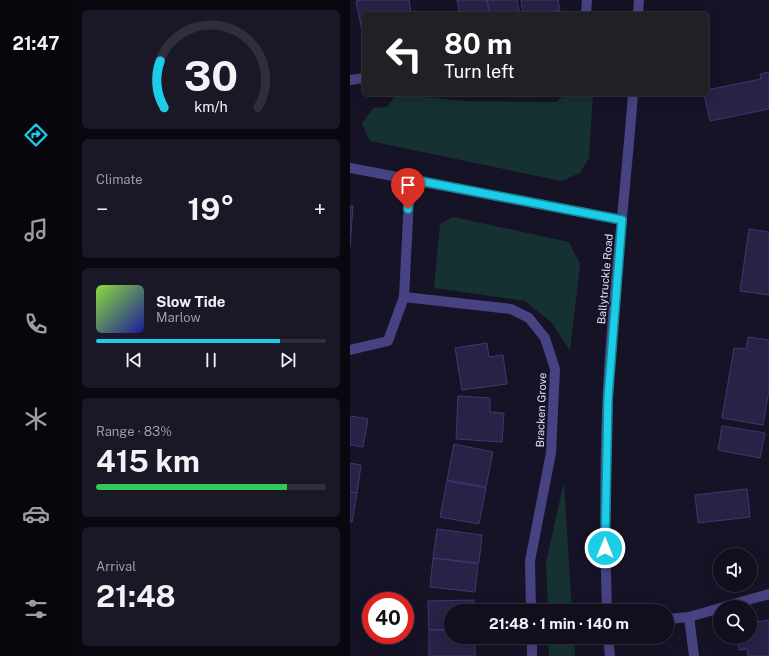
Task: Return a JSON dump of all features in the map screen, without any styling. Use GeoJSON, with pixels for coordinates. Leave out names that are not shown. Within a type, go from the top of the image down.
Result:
{"type":"FeatureCollection","features":[{"type":"Feature","properties":{"kind":"street"},"geometry":{"type":"LineString","coordinates":[[586,12],[587,0]]}},
{"type":"Feature","properties":{"kind":"street"},"geometry":{"type":"LineString","coordinates":[[638,12],[639,0]]}},
{"type":"Feature","properties":{"kind":"street"},"geometry":{"type":"LineString","coordinates":[[350,80],[362,78]]}},
{"type":"Feature","properties":{"kind":"street","name":"Ballytruckle Road"},"geometry":{"type":"LineString","coordinates":[[607,604],[605,505],[608,398],[633,96]]}},
{"type":"Feature","properties":{"kind":"street"},"geometry":{"type":"LineString","coordinates":[[350,168],[622,220]]}},
{"type":"Feature","properties":{"kind":"street"},"geometry":{"type":"LineString","coordinates":[[350,350],[388,341],[404,297],[410,179]]}},
{"type":"Feature","properties":{"kind":"street","name":"Bracken Grove"},"geometry":{"type":"LineString","coordinates":[[404,297],[511,309],[529,318],[545,338],[555,369],[551,453],[530,560],[531,604]]}},
{"type":"Feature","properties":{"kind":"street"},"geometry":{"type":"LineString","coordinates":[[748,600],[769,594]]}},
{"type":"Feature","properties":{"kind":"street"},"geometry":{"type":"LineString","coordinates":[[674,618],[689,617],[713,610]]}},
{"type":"Feature","properties":{"kind":"street"},"geometry":{"type":"LineString","coordinates":[[689,617],[694,656]]}},
{"type":"Feature","properties":{"kind":"street"},"geometry":{"type":"LineString","coordinates":[[532,644],[532,656]]}},
{"type":"Feature","properties":{"kind":"street"},"geometry":{"type":"LineString","coordinates":[[609,644],[610,656]]}},
{"type":"Feature","properties":{"kind":"green space"},"geometry":{"type":"Polygon","coordinates":[[[395,96],[415,96],[463,101],[556,102],[564,96],[593,96],[589,158],[580,173],[561,181],[370,141],[362,124],[373,108],[387,107],[395,96]]]}},
{"type":"Feature","properties":{"kind":"green space"},"geometry":{"type":"Polygon","coordinates":[[[453,217],[569,242],[580,264],[570,351],[552,323],[525,301],[434,288],[440,224],[453,217]]]}},
{"type":"Feature","properties":{"kind":"green space"},"geometry":{"type":"Polygon","coordinates":[[[564,482],[572,604],[548,604],[546,562],[564,482]]]}},
{"type":"Feature","properties":{"kind":"green space"},"geometry":{"type":"Polygon","coordinates":[[[548,644],[574,644],[575,656],[549,656],[548,644]]]}},
{"type":"Feature","properties":{"kind":"building"},"geometry":{"type":"Polygon","coordinates":[[[409,0],[411,12],[362,12],[362,31],[356,1],[409,0]]]}},
{"type":"Feature","properties":{"kind":"building"},"geometry":{"type":"Polygon","coordinates":[[[457,0],[487,0],[490,12],[460,12],[457,0]]]}},
{"type":"Feature","properties":{"kind":"building"},"geometry":{"type":"Polygon","coordinates":[[[487,0],[517,0],[520,12],[490,12],[487,0]]]}},
{"type":"Feature","properties":{"kind":"building"},"geometry":{"type":"Polygon","coordinates":[[[521,0],[558,0],[560,10],[548,12],[523,12],[521,0]]]}},
{"type":"Feature","properties":{"kind":"building"},"geometry":{"type":"Polygon","coordinates":[[[769,72],[769,109],[710,121],[704,96],[709,96],[709,90],[761,79],[760,74],[769,72]]]}},
{"type":"Feature","properties":{"kind":"building"},"geometry":{"type":"Polygon","coordinates":[[[350,206],[353,206],[350,247],[350,206]]]}},
{"type":"Feature","properties":{"kind":"building"},"geometry":{"type":"Polygon","coordinates":[[[749,229],[769,232],[769,295],[740,291],[749,229]]]}},
{"type":"Feature","properties":{"kind":"building"},"geometry":{"type":"Polygon","coordinates":[[[748,337],[769,340],[769,390],[763,425],[722,418],[734,348],[746,349],[748,337]]]}},
{"type":"Feature","properties":{"kind":"building"},"geometry":{"type":"Polygon","coordinates":[[[487,343],[489,357],[503,355],[507,384],[462,390],[455,348],[487,343]]]}},
{"type":"Feature","properties":{"kind":"building"},"geometry":{"type":"Polygon","coordinates":[[[458,396],[490,398],[490,412],[504,413],[502,442],[456,439],[458,396]]]}},
{"type":"Feature","properties":{"kind":"building"},"geometry":{"type":"Polygon","coordinates":[[[350,416],[368,419],[363,447],[350,445],[350,416]]]}},
{"type":"Feature","properties":{"kind":"building"},"geometry":{"type":"Polygon","coordinates":[[[722,426],[765,433],[760,458],[718,450],[722,426]]]}},
{"type":"Feature","properties":{"kind":"building"},"geometry":{"type":"Polygon","coordinates":[[[454,444],[493,452],[486,487],[447,480],[454,444]]]}},
{"type":"Feature","properties":{"kind":"building"},"geometry":{"type":"Polygon","coordinates":[[[350,463],[361,465],[357,493],[350,492],[350,463]]]}},
{"type":"Feature","properties":{"kind":"building"},"geometry":{"type":"Polygon","coordinates":[[[447,481],[486,488],[479,524],[440,517],[447,481]]]}},
{"type":"Feature","properties":{"kind":"building"},"geometry":{"type":"Polygon","coordinates":[[[747,489],[750,517],[698,523],[695,495],[747,489]]]}},
{"type":"Feature","properties":{"kind":"building"},"geometry":{"type":"Polygon","coordinates":[[[350,492],[357,493],[352,522],[350,522],[350,492]]]}},
{"type":"Feature","properties":{"kind":"building"},"geometry":{"type":"Polygon","coordinates":[[[437,529],[482,535],[479,563],[433,558],[437,529]]]}},
{"type":"Feature","properties":{"kind":"building"},"geometry":{"type":"Polygon","coordinates":[[[433,558],[478,564],[475,592],[430,587],[433,558]]]}},
{"type":"Feature","properties":{"kind":"building"},"geometry":{"type":"Polygon","coordinates":[[[474,600],[474,604],[444,604],[444,629],[429,630],[428,601],[474,600]]]}},
{"type":"Feature","properties":{"kind":"building"},"geometry":{"type":"Polygon","coordinates":[[[769,620],[769,656],[748,656],[747,649],[739,650],[738,644],[757,644],[757,622],[769,620]]]}},
{"type":"Feature","properties":{"kind":"building"},"geometry":{"type":"Polygon","coordinates":[[[429,630],[444,630],[444,644],[475,644],[475,656],[429,656],[429,630]]]}},
{"type":"Feature","properties":{"kind":"route"},"geometry":{"type":"LineString","coordinates":[[408,209],[410,179],[622,220],[612,330],[608,398],[605,485],[605,548]]}}]}
